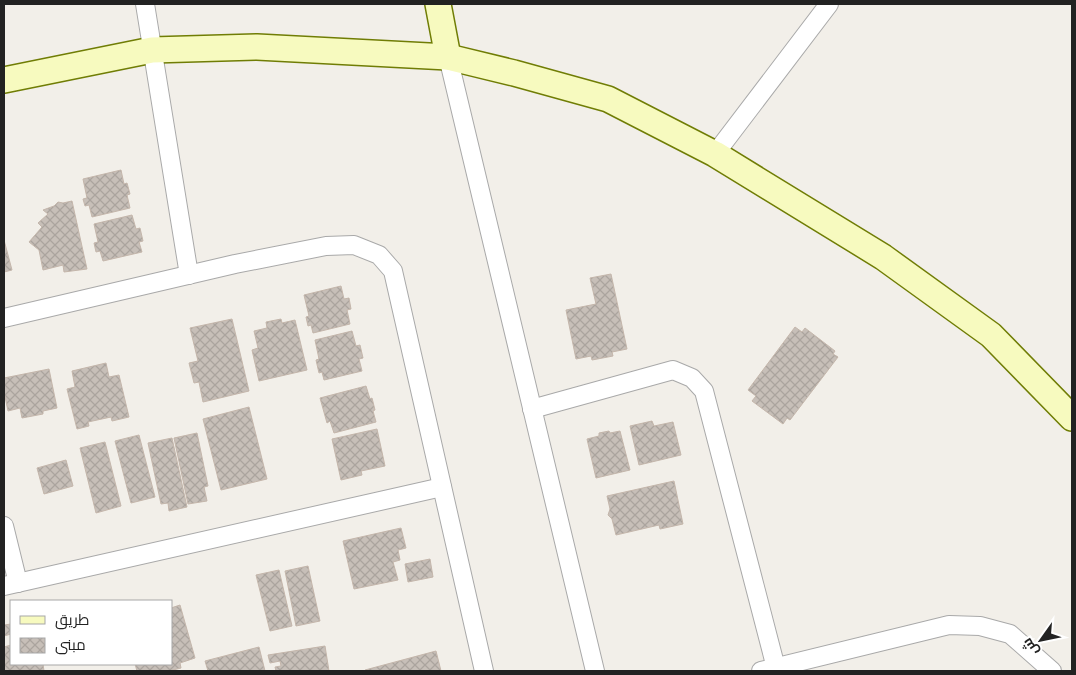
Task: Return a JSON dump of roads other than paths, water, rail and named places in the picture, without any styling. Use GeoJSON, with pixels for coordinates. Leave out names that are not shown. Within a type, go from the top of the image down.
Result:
{"type":"FeatureCollection","features":[{"type":"Feature","properties":{"kind":"street"},"geometry":{"type":"LineString","coordinates":[[145,4],[189,275]]}},
{"type":"Feature","properties":{"kind":"street"},"geometry":{"type":"LineString","coordinates":[[438,4],[448,58],[596,671]]}},
{"type":"Feature","properties":{"kind":"street"},"geometry":{"type":"LineString","coordinates":[[715,154],[829,4]]}},
{"type":"Feature","properties":{"kind":"street"},"geometry":{"type":"LineString","coordinates":[[4,80],[152,50],[258,47],[448,58],[514,72],[608,100],[715,154],[882,257],[990,335],[1072,418]]}},
{"type":"Feature","properties":{"kind":"street"},"geometry":{"type":"LineString","coordinates":[[4,318],[235,264],[326,246],[354,245],[379,255],[394,271],[484,671]]}},
{"type":"Feature","properties":{"kind":"street"},"geometry":{"type":"LineString","coordinates":[[532,409],[673,370],[692,378],[704,391],[768,669],[949,625],[980,626],[1010,634],[1052,671]]}},
{"type":"Feature","properties":{"kind":"street"},"geometry":{"type":"LineString","coordinates":[[4,526],[11,585],[442,487]]}}]}
